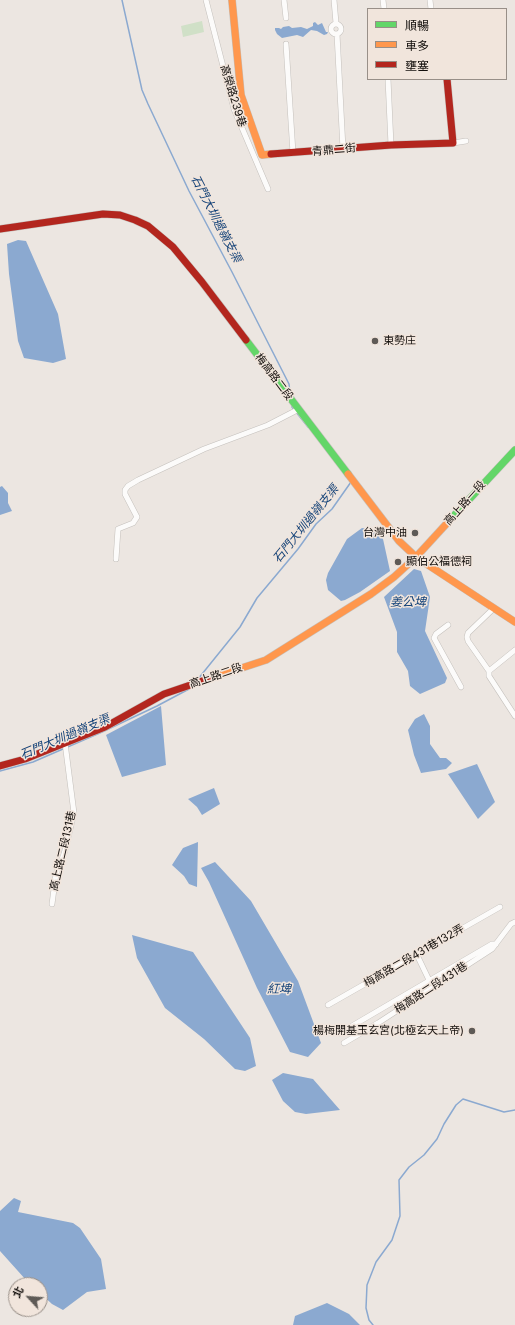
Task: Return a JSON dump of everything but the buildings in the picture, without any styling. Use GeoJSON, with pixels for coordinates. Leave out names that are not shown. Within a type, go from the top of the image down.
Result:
{"type":"FeatureCollection","features":[{"type":"Feature","properties":{"kind":"street","name":"高榮路239巷"},"geometry":{"type":"LineString","coordinates":[[206,0],[234,109],[268,189]]}},
{"type":"Feature","properties":{"kind":"street","name":"青鼎二街"},"geometry":{"type":"LineString","coordinates":[[232,0],[241,95],[262,155],[391,145],[453,143]]}},
{"type":"Feature","properties":{"kind":"street"},"geometry":{"type":"LineString","coordinates":[[284,0],[286,18]]}},
{"type":"Feature","properties":{"kind":"street"},"geometry":{"type":"LineString","coordinates":[[334,0],[336,23],[340,24],[342,27],[340,32],[337,34],[343,149]]}},
{"type":"Feature","properties":{"kind":"street"},"geometry":{"type":"LineString","coordinates":[[286,44],[293,153]]}},
{"type":"Feature","properties":{"kind":"street"},"geometry":{"type":"LineString","coordinates":[[388,80],[391,145]]}},
{"type":"Feature","properties":{"kind":"street"},"geometry":{"type":"LineString","coordinates":[[447,80],[453,143],[466,141]]}},
{"type":"Feature","properties":{"kind":"street","name":"梅高路二段"},"geometry":{"type":"LineString","coordinates":[[0,229],[103,214],[120,215],[148,226],[173,247],[202,282],[291,399],[296,410],[399,541],[416,557],[515,622]]}},
{"type":"Feature","properties":{"kind":"street"},"geometry":{"type":"LineString","coordinates":[[116,559],[118,529],[133,523],[137,517],[125,494],[125,490],[128,486],[204,449],[268,425],[296,410]]}},
{"type":"Feature","properties":{"kind":"street","name":"高上路一段"},"geometry":{"type":"LineString","coordinates":[[416,557],[515,450]]}},
{"type":"Feature","properties":{"kind":"street","name":"高上路二段"},"geometry":{"type":"LineString","coordinates":[[0,766],[25,759],[66,744],[105,726],[164,694],[266,660],[371,594],[394,577],[416,557]]}},
{"type":"Feature","properties":{"kind":"street"},"geometry":{"type":"LineString","coordinates":[[493,608],[468,633],[467,637],[468,641],[489,671],[489,676],[515,716]]}},
{"type":"Feature","properties":{"kind":"street"},"geometry":{"type":"LineString","coordinates":[[448,625],[436,634],[434,638],[461,688]]}},
{"type":"Feature","properties":{"kind":"street"},"geometry":{"type":"LineString","coordinates":[[489,671],[515,650]]}},
{"type":"Feature","properties":{"kind":"street","name":"高上路二段131巷"},"geometry":{"type":"LineString","coordinates":[[52,904],[56,874],[64,854],[74,813],[66,744]]}},
{"type":"Feature","properties":{"kind":"street","name":"梅高路二段431巷132弄"},"geometry":{"type":"LineString","coordinates":[[328,1005],[500,907]]}},
{"type":"Feature","properties":{"kind":"street","name":"梅高路二段431巷"},"geometry":{"type":"LineString","coordinates":[[344,1043],[492,949],[511,924],[515,922]]}},
{"type":"Feature","properties":{"kind":"street","name":"梅高路二段431巷"},"geometry":{"type":"LineString","coordinates":[[340,1033],[492,944],[496,944]]}},
{"type":"Feature","properties":{"kind":"street"},"geometry":{"type":"LineString","coordinates":[[417,955],[429,980]]}},
{"type":"Feature","properties":{"kind":"green space"},"geometry":{"type":"Polygon","coordinates":[[[202,21],[204,32],[183,37],[181,26],[202,21]]]}},
{"type":"Feature","properties":{"kind":"water"},"geometry":{"type":"Polygon","coordinates":[[[315,22],[318,25],[322,23],[326,32],[328,32],[327,34],[324,35],[317,31],[311,30],[303,37],[297,35],[282,38],[275,30],[275,28],[281,29],[289,26],[292,28],[301,27],[307,29],[313,26],[313,23],[315,22]]]}},
{"type":"Feature","properties":{"kind":"water"},"geometry":{"type":"Polygon","coordinates":[[[18,240],[26,241],[58,314],[66,359],[53,363],[24,358],[18,341],[9,274],[7,244],[18,240]]]}},
{"type":"Feature","properties":{"kind":"water"},"geometry":{"type":"Polygon","coordinates":[[[2,486],[8,493],[8,503],[12,511],[0,515],[0,487],[2,486]]]}},
{"type":"Feature","properties":{"kind":"water","name":"姜公埤"},"geometry":{"type":"Polygon","coordinates":[[[362,528],[372,530],[379,534],[383,539],[390,571],[360,592],[341,601],[328,590],[326,580],[328,573],[347,539],[362,528]]]}},
{"type":"Feature","properties":{"kind":"water","name":"姜公埤"},"geometry":{"type":"Polygon","coordinates":[[[414,569],[421,571],[430,597],[425,631],[447,678],[445,683],[420,694],[410,686],[408,671],[397,652],[397,632],[384,597],[414,569]]]}},
{"type":"Feature","properties":{"kind":"water"},"geometry":{"type":"Polygon","coordinates":[[[161,706],[166,765],[122,777],[106,735],[161,706]]]}},
{"type":"Feature","properties":{"kind":"water"},"geometry":{"type":"Polygon","coordinates":[[[424,714],[430,726],[430,744],[440,758],[446,758],[452,763],[446,769],[421,773],[414,755],[408,730],[415,719],[424,714]]]}},
{"type":"Feature","properties":{"kind":"water"},"geometry":{"type":"Polygon","coordinates":[[[477,764],[495,802],[478,819],[448,774],[477,764]]]}},
{"type":"Feature","properties":{"kind":"water"},"geometry":{"type":"Polygon","coordinates":[[[214,788],[220,804],[202,815],[197,807],[188,799],[214,788]]]}},
{"type":"Feature","properties":{"kind":"water"},"geometry":{"type":"Polygon","coordinates":[[[198,842],[197,887],[189,884],[184,876],[172,865],[183,848],[198,842]]]}},
{"type":"Feature","properties":{"kind":"water","name":"紅埤"},"geometry":{"type":"Polygon","coordinates":[[[215,862],[251,901],[298,981],[321,1043],[308,1057],[290,1052],[257,988],[209,882],[201,868],[215,862]]]}},
{"type":"Feature","properties":{"kind":"water"},"geometry":{"type":"Polygon","coordinates":[[[132,935],[193,952],[250,1038],[256,1066],[245,1071],[235,1069],[204,1039],[165,1008],[137,958],[132,935]]]}},
{"type":"Feature","properties":{"kind":"water"},"geometry":{"type":"Polygon","coordinates":[[[283,1073],[313,1079],[340,1110],[306,1114],[295,1112],[283,1101],[272,1080],[283,1073]]]}},
{"type":"Feature","properties":{"kind":"water"},"geometry":{"type":"Polygon","coordinates":[[[14,1198],[21,1201],[18,1212],[73,1223],[80,1228],[101,1259],[106,1289],[87,1292],[63,1310],[52,1304],[48,1300],[48,1277],[23,1277],[0,1251],[0,1211],[14,1198]]]}},
{"type":"Feature","properties":{"kind":"water"},"geometry":{"type":"Polygon","coordinates":[[[327,1303],[349,1314],[360,1325],[293,1325],[295,1316],[327,1303]]]}},
{"type":"Feature","properties":{"kind":"waterway","name":"石門大圳過嶺支渠"},"geometry":{"type":"LineString","coordinates":[[122,0],[142,90],[189,191],[289,384],[290,393]]}},
{"type":"Feature","properties":{"kind":"waterway","name":"石門大圳過嶺支渠"},"geometry":{"type":"LineString","coordinates":[[292,405],[308,427]]}},
{"type":"Feature","properties":{"kind":"waterway","name":"石門大圳過嶺支渠"},"geometry":{"type":"LineString","coordinates":[[198,679],[240,627],[257,598],[298,549],[316,524],[332,509],[351,482]]}},
{"type":"Feature","properties":{"kind":"waterway","name":"石門大圳過嶺支渠"},"geometry":{"type":"LineString","coordinates":[[0,771],[33,762],[102,732],[189,689]]}},
{"type":"Feature","properties":{"kind":"waterway"},"geometry":{"type":"LineString","coordinates":[[373,1325],[369,1320],[366,1308],[367,1285],[376,1262],[392,1240],[400,1216],[399,1180],[409,1167],[424,1155],[437,1139],[444,1124],[456,1105],[463,1099],[504,1112],[515,1110]]}},
{"type":"Feature","properties":{"kind":"traffic: fast"},"geometry":{"type":"LineString","coordinates":[[246,340],[348,474]]}},
{"type":"Feature","properties":{"kind":"traffic: fast"},"geometry":{"type":"LineString","coordinates":[[449,521],[515,450]]}},
{"type":"Feature","properties":{"kind":"traffic: slow"},"geometry":{"type":"LineString","coordinates":[[232,0],[241,95],[262,155],[271,154]]}},
{"type":"Feature","properties":{"kind":"traffic: slow"},"geometry":{"type":"LineString","coordinates":[[348,474],[399,541],[416,557],[515,622]]}},
{"type":"Feature","properties":{"kind":"traffic: slow"},"geometry":{"type":"LineString","coordinates":[[208,679],[266,660],[371,594],[394,577],[416,557],[449,521]]}},
{"type":"Feature","properties":{"kind":"traffic: jam"},"geometry":{"type":"LineString","coordinates":[[271,154],[391,145],[453,143],[447,80]]}},
{"type":"Feature","properties":{"kind":"traffic: jam"},"geometry":{"type":"LineString","coordinates":[[0,229],[103,214],[120,215],[135,220],[148,226],[173,247],[202,282],[246,340]]}},
{"type":"Feature","properties":{"kind":"traffic: jam"},"geometry":{"type":"LineString","coordinates":[[0,766],[25,759],[105,727],[164,694],[208,679]]}},
{"type":"Feature","properties":{"kind":"place","name":"東勢庄"},"geometry":{"type":"Point","coordinates":[375,341]}},
{"type":"Feature","properties":{"kind":"place","name":"台灣中油"},"geometry":{"type":"Point","coordinates":[415,533]}},
{"type":"Feature","properties":{"kind":"place","name":"顯伯公福德祠"},"geometry":{"type":"Point","coordinates":[398,562]}},
{"type":"Feature","properties":{"kind":"place","name":"楊梅開基玉玄宮(北極玄天上帝)"},"geometry":{"type":"Point","coordinates":[472,1031]}}]}
